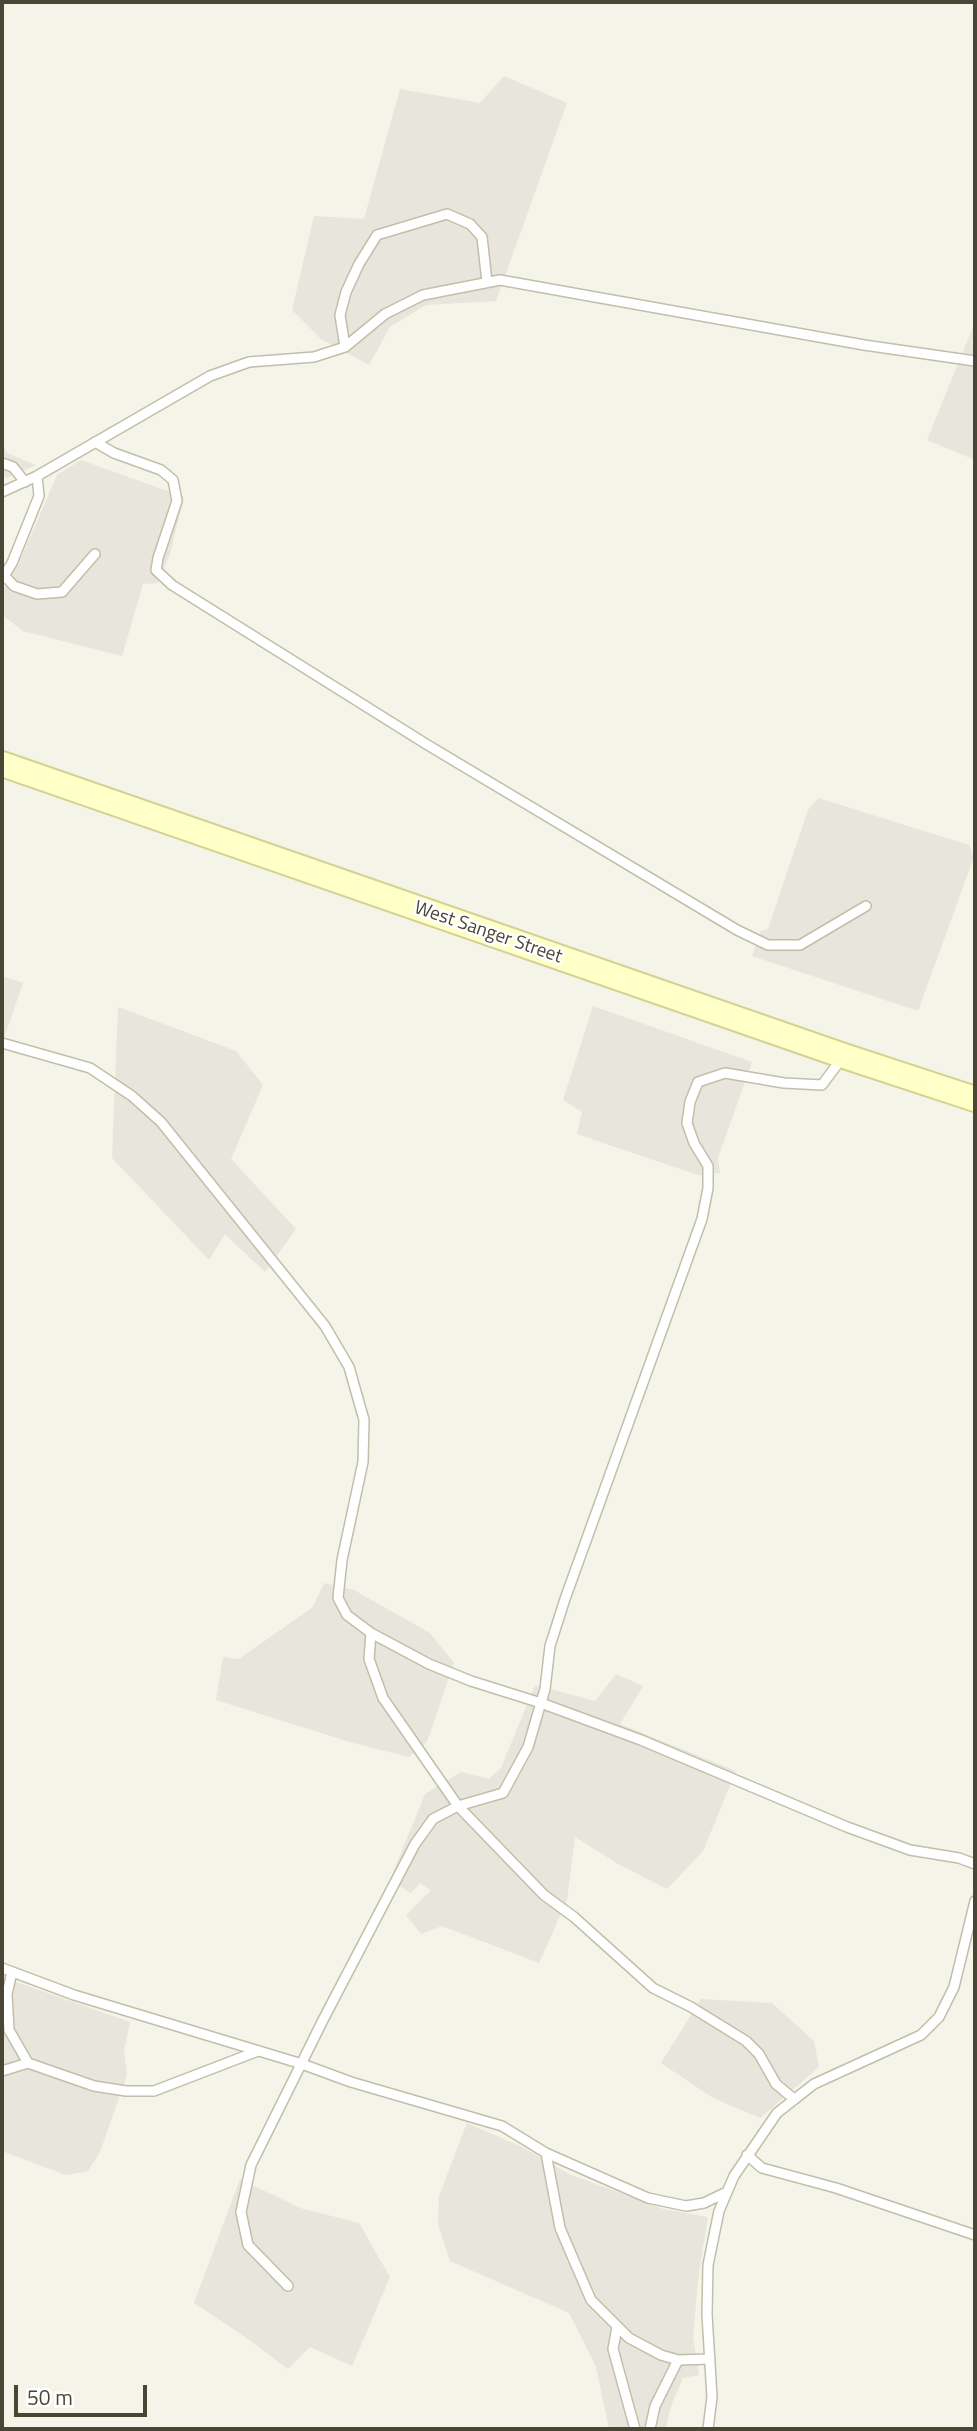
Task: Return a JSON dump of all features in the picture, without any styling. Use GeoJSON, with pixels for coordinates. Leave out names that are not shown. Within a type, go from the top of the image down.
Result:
{"type":"FeatureCollection","features":[{"type":"Feature","properties":{"kind":"main road","name":"West Sanger Street"},"geometry":{"type":"LineString","coordinates":[[2,764],[975,1099]]}},
{"type":"Feature","properties":{"kind":"lane"},"geometry":{"type":"LineString","coordinates":[[345,347],[340,315],[346,292],[359,264],[377,236],[447,214],[470,224],[482,237],[487,282]]}},
{"type":"Feature","properties":{"kind":"lane"},"geometry":{"type":"LineString","coordinates":[[2,492],[37,476],[210,376],[249,362],[314,357],[345,347],[385,314],[423,295],[500,280],[864,345],[975,361]]}},
{"type":"Feature","properties":{"kind":"lane"},"geometry":{"type":"LineString","coordinates":[[95,442],[114,453],[161,470],[173,481],[177,501],[156,570],[172,585],[461,765],[726,923],[768,945],[800,945],[866,906]]}},
{"type":"Feature","properties":{"kind":"lane"},"geometry":{"type":"LineString","coordinates":[[2,463],[13,467],[25,482]]}},
{"type":"Feature","properties":{"kind":"lane"},"geometry":{"type":"LineString","coordinates":[[37,476],[39,496],[12,564],[3,576],[14,586],[37,594],[62,592],[95,554]]}},
{"type":"Feature","properties":{"kind":"lane"},"geometry":{"type":"LineString","coordinates":[[2,1043],[90,1068],[132,1096],[161,1122],[325,1326],[349,1367],[364,1420],[363,1462],[342,1560],[338,1598],[347,1615],[371,1633],[429,1664],[471,1681],[541,1703],[641,1741],[847,1827],[910,1850],[959,1858],[975,1864]]}},
{"type":"Feature","properties":{"kind":"lane"},"geometry":{"type":"LineString","coordinates":[[288,2286],[248,2245],[241,2212],[251,2165],[415,1844],[433,1819],[458,1806],[503,1793],[528,1746],[541,1703],[550,1646],[565,1598],[702,1219],[708,1188],[708,1166],[694,1143],[687,1123],[698,1082],[725,1073],[784,1083],[822,1085],[844,1056]]}},
{"type":"Feature","properties":{"kind":"lane"},"geometry":{"type":"LineString","coordinates":[[371,1633],[369,1659],[383,1698],[458,1806],[544,1895],[574,1917],[653,1988],[746,2040],[759,2054],[776,2084],[794,2099]]}},
{"type":"Feature","properties":{"kind":"lane"},"geometry":{"type":"LineString","coordinates":[[708,2429],[712,2397],[708,2265],[719,2211],[734,2176],[776,2113],[794,2099],[814,2084],[921,2035],[940,2017],[954,1987],[975,1901]]}},
{"type":"Feature","properties":{"kind":"lane"},"geometry":{"type":"LineString","coordinates":[[2,1968],[74,1995],[258,2050],[351,2082],[502,2126],[546,2153],[648,2198],[686,2206],[704,2203],[727,2192]]}},
{"type":"Feature","properties":{"kind":"lane"},"geometry":{"type":"LineString","coordinates":[[12,1972],[7,1994],[9,2030],[28,2063]]}},
{"type":"Feature","properties":{"kind":"lane"},"geometry":{"type":"LineString","coordinates":[[2,2071],[28,2063],[94,2086],[126,2091],[154,2091],[258,2050]]}},
{"type":"Feature","properties":{"kind":"lane"},"geometry":{"type":"LineString","coordinates":[[546,2153],[560,2228],[591,2300],[629,2338],[661,2355],[678,2360],[710,2359]]}},
{"type":"Feature","properties":{"kind":"lane"},"geometry":{"type":"LineString","coordinates":[[747,2155],[762,2168],[836,2188],[975,2235]]}},
{"type":"Feature","properties":{"kind":"lane"},"geometry":{"type":"LineString","coordinates":[[617,2327],[613,2349],[635,2429]]}},
{"type":"Feature","properties":{"kind":"lane"},"geometry":{"type":"LineString","coordinates":[[650,2429],[655,2406],[678,2360]]}},
{"type":"Feature","properties":{"kind":"shaded area"},"geometry":{"type":"Polygon","coordinates":[[[504,76],[567,103],[496,301],[426,305],[390,327],[369,365],[321,339],[292,310],[314,216],[364,219],[400,89],[480,103],[504,76]]]}},
{"type":"Feature","properties":{"kind":"shaded area"},"geometry":{"type":"Polygon","coordinates":[[[975,322],[975,460],[927,440],[975,322]]]}},
{"type":"Feature","properties":{"kind":"shaded area"},"geometry":{"type":"Polygon","coordinates":[[[2,443],[7,453],[36,465],[7,478],[2,476],[2,443]]]}},
{"type":"Feature","properties":{"kind":"shaded area"},"geometry":{"type":"Polygon","coordinates":[[[81,460],[184,497],[170,554],[158,583],[143,584],[122,656],[23,631],[2,615],[2,592],[19,563],[57,475],[81,460]]]}},
{"type":"Feature","properties":{"kind":"shaded area"},"geometry":{"type":"Polygon","coordinates":[[[818,798],[969,845],[974,857],[918,1011],[752,956],[761,931],[768,929],[808,810],[818,798]]]}},
{"type":"Feature","properties":{"kind":"shaded area"},"geometry":{"type":"Polygon","coordinates":[[[2,976],[23,983],[2,1044],[2,976]]]}},
{"type":"Feature","properties":{"kind":"shaded area"},"geometry":{"type":"Polygon","coordinates":[[[593,1006],[752,1062],[718,1158],[720,1173],[698,1175],[577,1134],[582,1112],[563,1100],[593,1006]]]}},
{"type":"Feature","properties":{"kind":"shaded area"},"geometry":{"type":"Polygon","coordinates":[[[118,1007],[236,1051],[263,1085],[231,1159],[296,1229],[265,1272],[225,1234],[209,1260],[112,1158],[118,1007]]]}},
{"type":"Feature","properties":{"kind":"shaded area"},"geometry":{"type":"Polygon","coordinates":[[[324,1583],[354,1590],[430,1633],[454,1663],[427,1742],[409,1757],[353,1743],[216,1700],[223,1657],[239,1659],[313,1607],[324,1583]]]}},
{"type":"Feature","properties":{"kind":"shaded area"},"geometry":{"type":"Polygon","coordinates":[[[616,1674],[643,1686],[620,1724],[736,1771],[703,1851],[667,1889],[618,1864],[575,1837],[567,1900],[539,1963],[442,1926],[421,1934],[406,1915],[431,1890],[420,1883],[411,1893],[390,1880],[425,1794],[461,1772],[489,1779],[501,1768],[535,1685],[595,1701],[616,1674]]]}},
{"type":"Feature","properties":{"kind":"shaded area"},"geometry":{"type":"Polygon","coordinates":[[[2,1977],[130,2022],[124,2050],[127,2075],[100,2152],[88,2171],[66,2175],[2,2151],[2,1977]]]}},
{"type":"Feature","properties":{"kind":"shaded area"},"geometry":{"type":"Polygon","coordinates":[[[701,1999],[772,2003],[814,2041],[819,2067],[760,2118],[713,2098],[661,2063],[701,1999]]]}},
{"type":"Feature","properties":{"kind":"shaded area"},"geometry":{"type":"Polygon","coordinates":[[[467,2123],[524,2148],[569,2174],[663,2209],[708,2217],[693,2336],[699,2375],[683,2378],[665,2429],[609,2429],[596,2367],[569,2313],[450,2261],[438,2224],[439,2196],[467,2123]]]}},
{"type":"Feature","properties":{"kind":"shaded area"},"geometry":{"type":"Polygon","coordinates":[[[240,2179],[300,2208],[359,2223],[390,2277],[352,2366],[310,2347],[288,2369],[194,2303],[240,2179]]]}}]}
